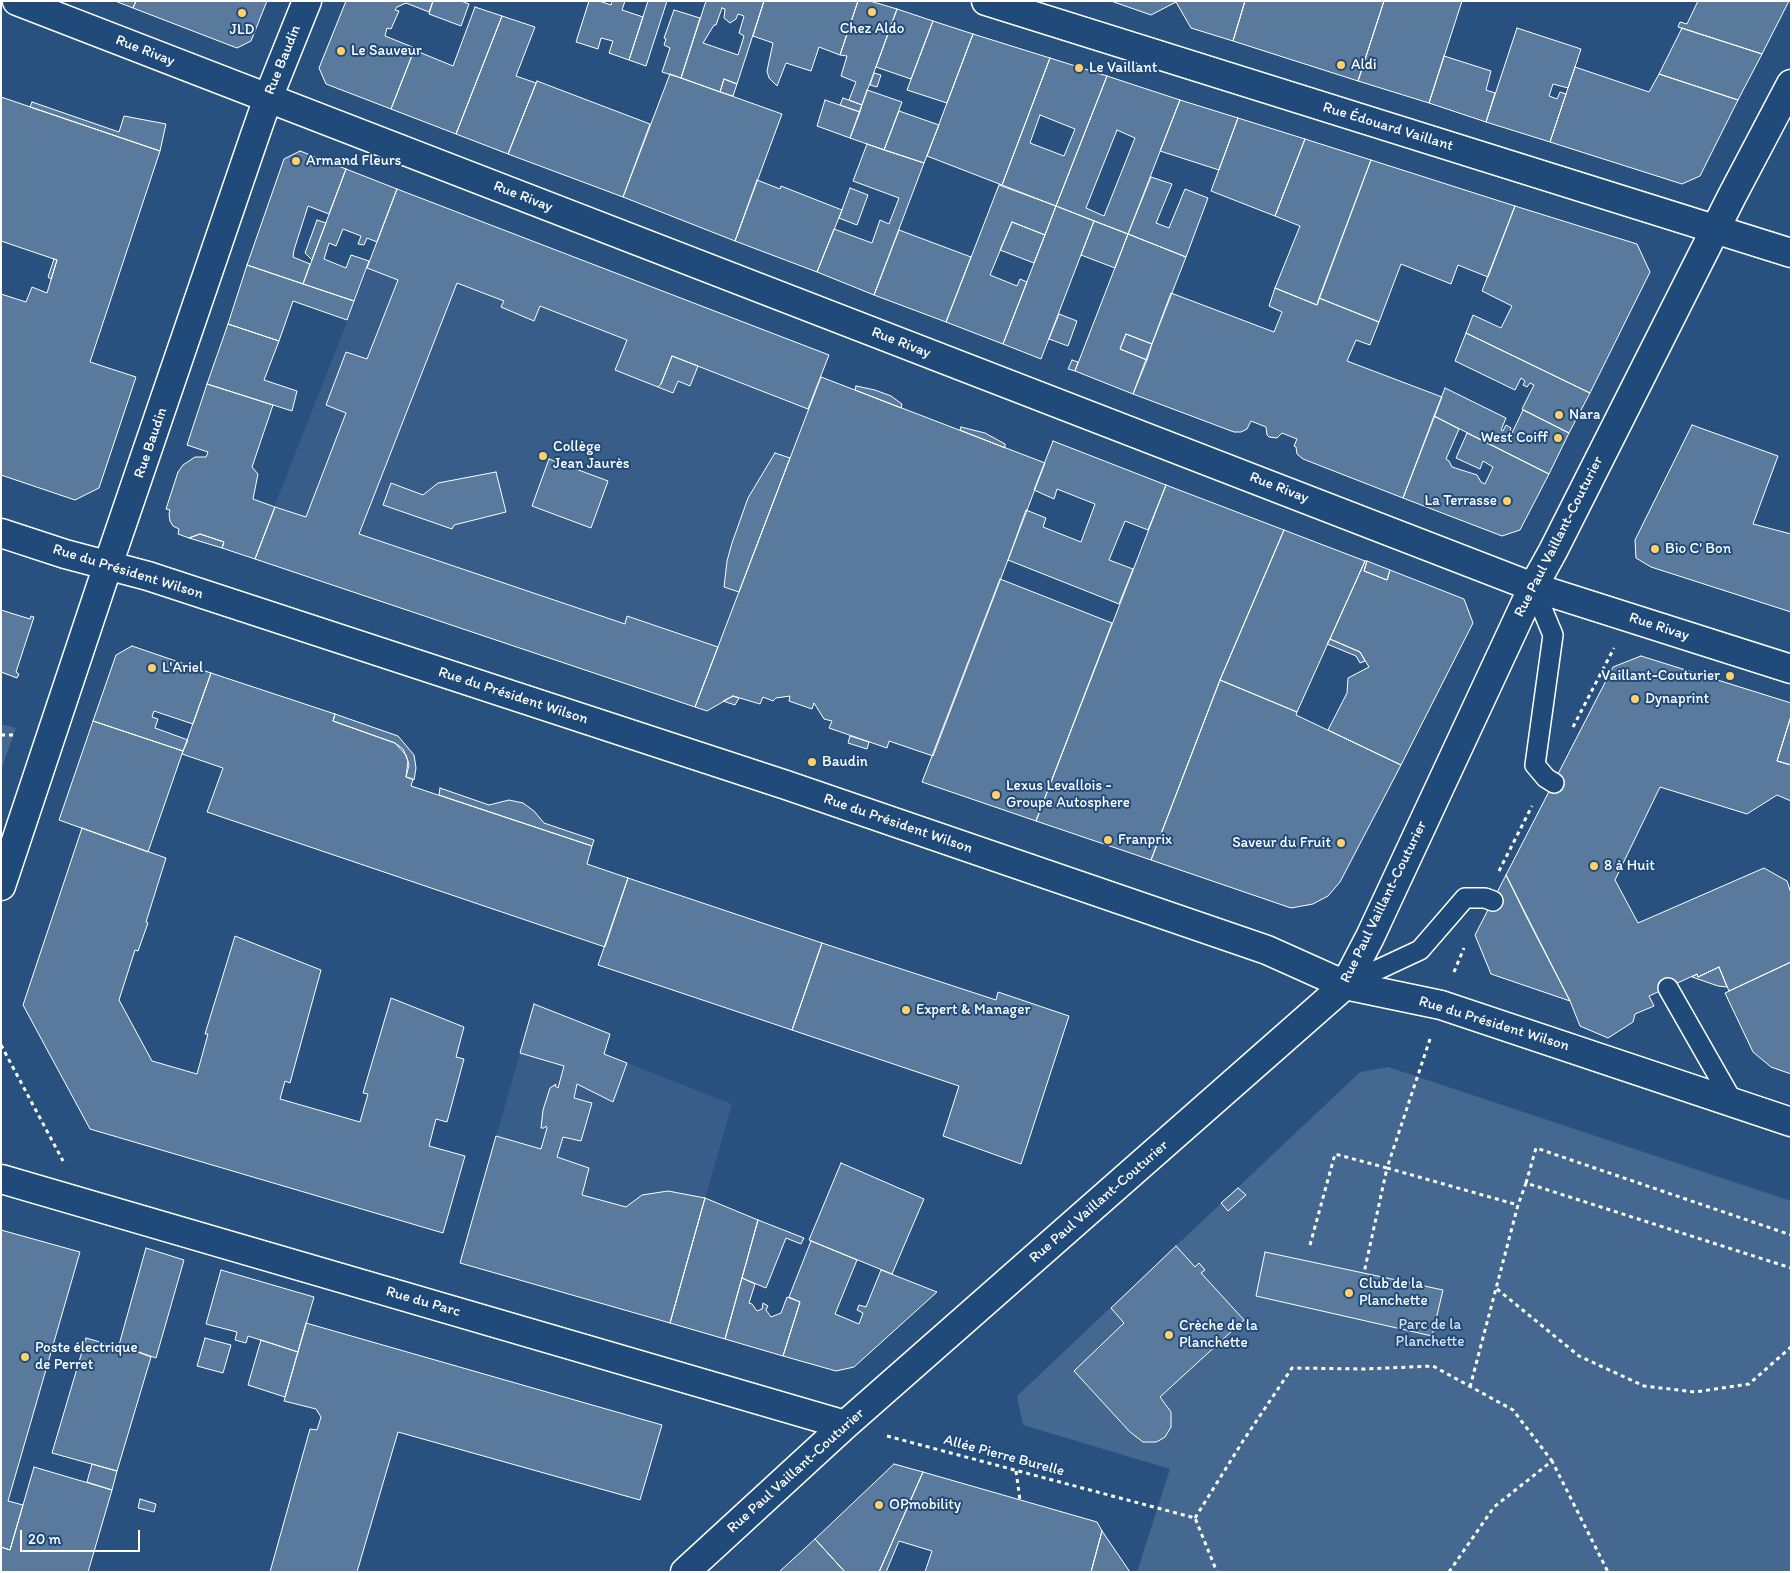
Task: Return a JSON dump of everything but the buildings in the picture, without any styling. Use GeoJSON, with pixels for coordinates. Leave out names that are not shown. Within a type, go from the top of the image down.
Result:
{"type":"FeatureCollection","features":[{"type":"Feature","properties":{"kind":"street","name":"Rue Rivay"},"geometry":{"type":"LineString","coordinates":[[17,1],[1533,587],[1791,669]]}},
{"type":"Feature","properties":{"kind":"street","name":"Rue Baudin"},"geometry":{"type":"LineString","coordinates":[[1,886],[108,565],[268,98],[307,1]]}},
{"type":"Feature","properties":{"kind":"street","name":"Rue Édouard Vaillant"},"geometry":{"type":"LineString","coordinates":[[986,1],[1791,253]]}},
{"type":"Feature","properties":{"kind":"street","name":"Rue Paul Vaillant-Couturier"},"geometry":{"type":"LineString","coordinates":[[685,1572],[845,1425],[1345,985],[1370,937],[1533,587],[1791,84]]}},
{"type":"Feature","properties":{"kind":"street","name":"Rue du Président Wilson"},"geometry":{"type":"LineString","coordinates":[[1,533],[65,554],[148,576],[786,785],[1267,950],[1345,985],[1441,1005],[1791,1122]]}},
{"type":"Feature","properties":{"kind":"street","name":"Rue du Parc"},"geometry":{"type":"LineString","coordinates":[[1,1179],[845,1425]]}},
{"type":"Feature","properties":{"kind":"lane"},"geometry":{"type":"LineString","coordinates":[[1533,587],[1553,635],[1535,765],[1550,781]]}},
{"type":"Feature","properties":{"kind":"lane"},"geometry":{"type":"LineString","coordinates":[[1345,985],[1420,950],[1465,898],[1489,900]]}},
{"type":"Feature","properties":{"kind":"lane"},"geometry":{"type":"LineString","coordinates":[[1668,988],[1733,1102]]}},
{"type":"Feature","properties":{"kind":"path"},"geometry":{"type":"LineString","coordinates":[[1572,728],[1630,618]]}},
{"type":"Feature","properties":{"kind":"path"},"geometry":{"type":"LineString","coordinates":[[1364,1273],[1387,1168],[1441,1005],[1489,900],[1550,781]]}},
{"type":"Feature","properties":{"kind":"path"},"geometry":{"type":"LineString","coordinates":[[1,1045],[86,1204]]}},
{"type":"Feature","properties":{"kind":"path"},"geometry":{"type":"LineString","coordinates":[[1470,1387],[1518,1205],[1536,1148],[1791,1235]]}},
{"type":"Feature","properties":{"kind":"path"},"geometry":{"type":"LineString","coordinates":[[1310,1245],[1335,1154],[1518,1205]]}},
{"type":"Feature","properties":{"kind":"path"},"geometry":{"type":"LineString","coordinates":[[1526,1183],[1791,1268]]}},
{"type":"Feature","properties":{"kind":"path"},"geometry":{"type":"LineString","coordinates":[[1497,1289],[1579,1356],[1644,1386],[1695,1392],[1749,1384],[1791,1347]]}},
{"type":"Feature","properties":{"kind":"path"},"geometry":{"type":"LineString","coordinates":[[1217,1572],[1195,1518],[1243,1441],[1292,1368],[1364,1369],[1433,1366],[1513,1410],[1552,1461],[1608,1572]]}},
{"type":"Feature","properties":{"kind":"path","name":"Allée Pierre Burelle"},"geometry":{"type":"LineString","coordinates":[[845,1425],[1195,1518]]}},
{"type":"Feature","properties":{"kind":"path"},"geometry":{"type":"LineString","coordinates":[[1449,1572],[1494,1506],[1552,1461]]}},
{"type":"Feature","properties":{"kind":"path"},"geometry":{"type":"LineString","coordinates":[[1016,1471],[1020,1500]]}},
{"type":"Feature","properties":{"kind":"shaded area","name":"Collège Jean Jaurès"},"geometry":{"type":"Polygon","coordinates":[[[399,190],[829,354],[697,708],[254,558],[399,190]]]}},
{"type":"Feature","properties":{"kind":"shaded area"},"geometry":{"type":"Polygon","coordinates":[[[534,1004],[610,1034],[604,1054],[732,1104],[670,1323],[460,1263],[534,1004]]]}},
{"type":"Feature","properties":{"kind":"green space"},"geometry":{"type":"Polygon","coordinates":[[[1,724],[16,728],[1,770],[1,724]]]}},
{"type":"Feature","properties":{"kind":"green space","name":"Parc de la Planchette"},"geometry":{"type":"Polygon","coordinates":[[[1388,1067],[1791,1201],[1791,1572],[1137,1572],[1170,1469],[1023,1425],[1017,1396],[1360,1072],[1388,1067]]]}},
{"type":"Feature","properties":{"kind":"place","name":"Chez Aldo"},"geometry":{"type":"Point","coordinates":[872,12]}},
{"type":"Feature","properties":{"kind":"place","name":"JLD"},"geometry":{"type":"Point","coordinates":[242,13]}},
{"type":"Feature","properties":{"kind":"place","name":"Le Sauveur"},"geometry":{"type":"Point","coordinates":[341,51]}},
{"type":"Feature","properties":{"kind":"place","name":"Aldi"},"geometry":{"type":"Point","coordinates":[1341,65]}},
{"type":"Feature","properties":{"kind":"place","name":"Le Vaillant"},"geometry":{"type":"Point","coordinates":[1079,68]}},
{"type":"Feature","properties":{"kind":"place","name":"Armand Fleurs"},"geometry":{"type":"Point","coordinates":[296,161]}},
{"type":"Feature","properties":{"kind":"place","name":"Nara"},"geometry":{"type":"Point","coordinates":[1559,415]}},
{"type":"Feature","properties":{"kind":"place","name":"West Coiff"},"geometry":{"type":"Point","coordinates":[1558,438]}},
{"type":"Feature","properties":{"kind":"place","name":"Collège Jean Jaurès"},"geometry":{"type":"Point","coordinates":[543,456]}},
{"type":"Feature","properties":{"kind":"place","name":"La Terrasse"},"geometry":{"type":"Point","coordinates":[1507,501]}},
{"type":"Feature","properties":{"kind":"place","name":"Bio C' Bon"},"geometry":{"type":"Point","coordinates":[1655,549]}},
{"type":"Feature","properties":{"kind":"place","name":"L'Ariel"},"geometry":{"type":"Point","coordinates":[152,668]}},
{"type":"Feature","properties":{"kind":"place","name":"Vaillant-Couturier"},"geometry":{"type":"Point","coordinates":[1730,676]}},
{"type":"Feature","properties":{"kind":"place","name":"Dynaprint"},"geometry":{"type":"Point","coordinates":[1635,699]}},
{"type":"Feature","properties":{"kind":"place","name":"Baudin"},"geometry":{"type":"Point","coordinates":[812,762]}},
{"type":"Feature","properties":{"kind":"place","name":"Lexus Levallois - Groupe Autosphere"},"geometry":{"type":"Point","coordinates":[996,795]}},
{"type":"Feature","properties":{"kind":"place","name":"Franprix"},"geometry":{"type":"Point","coordinates":[1108,840]}},
{"type":"Feature","properties":{"kind":"place","name":"Saveur du Fruit"},"geometry":{"type":"Point","coordinates":[1341,843]}},
{"type":"Feature","properties":{"kind":"place","name":"8 à Huit"},"geometry":{"type":"Point","coordinates":[1594,866]}},
{"type":"Feature","properties":{"kind":"place","name":"Expert & Manager"},"geometry":{"type":"Point","coordinates":[906,1010]}},
{"type":"Feature","properties":{"kind":"place","name":"Club de la Planchette"},"geometry":{"type":"Point","coordinates":[1349,1293]}},
{"type":"Feature","properties":{"kind":"place","name":"Crèche de la Planchette"},"geometry":{"type":"Point","coordinates":[1169,1335]}},
{"type":"Feature","properties":{"kind":"place","name":"Poste électrique de Perret"},"geometry":{"type":"Point","coordinates":[25,1357]}},
{"type":"Feature","properties":{"kind":"place","name":"OPmobility"},"geometry":{"type":"Point","coordinates":[879,1505]}}]}
